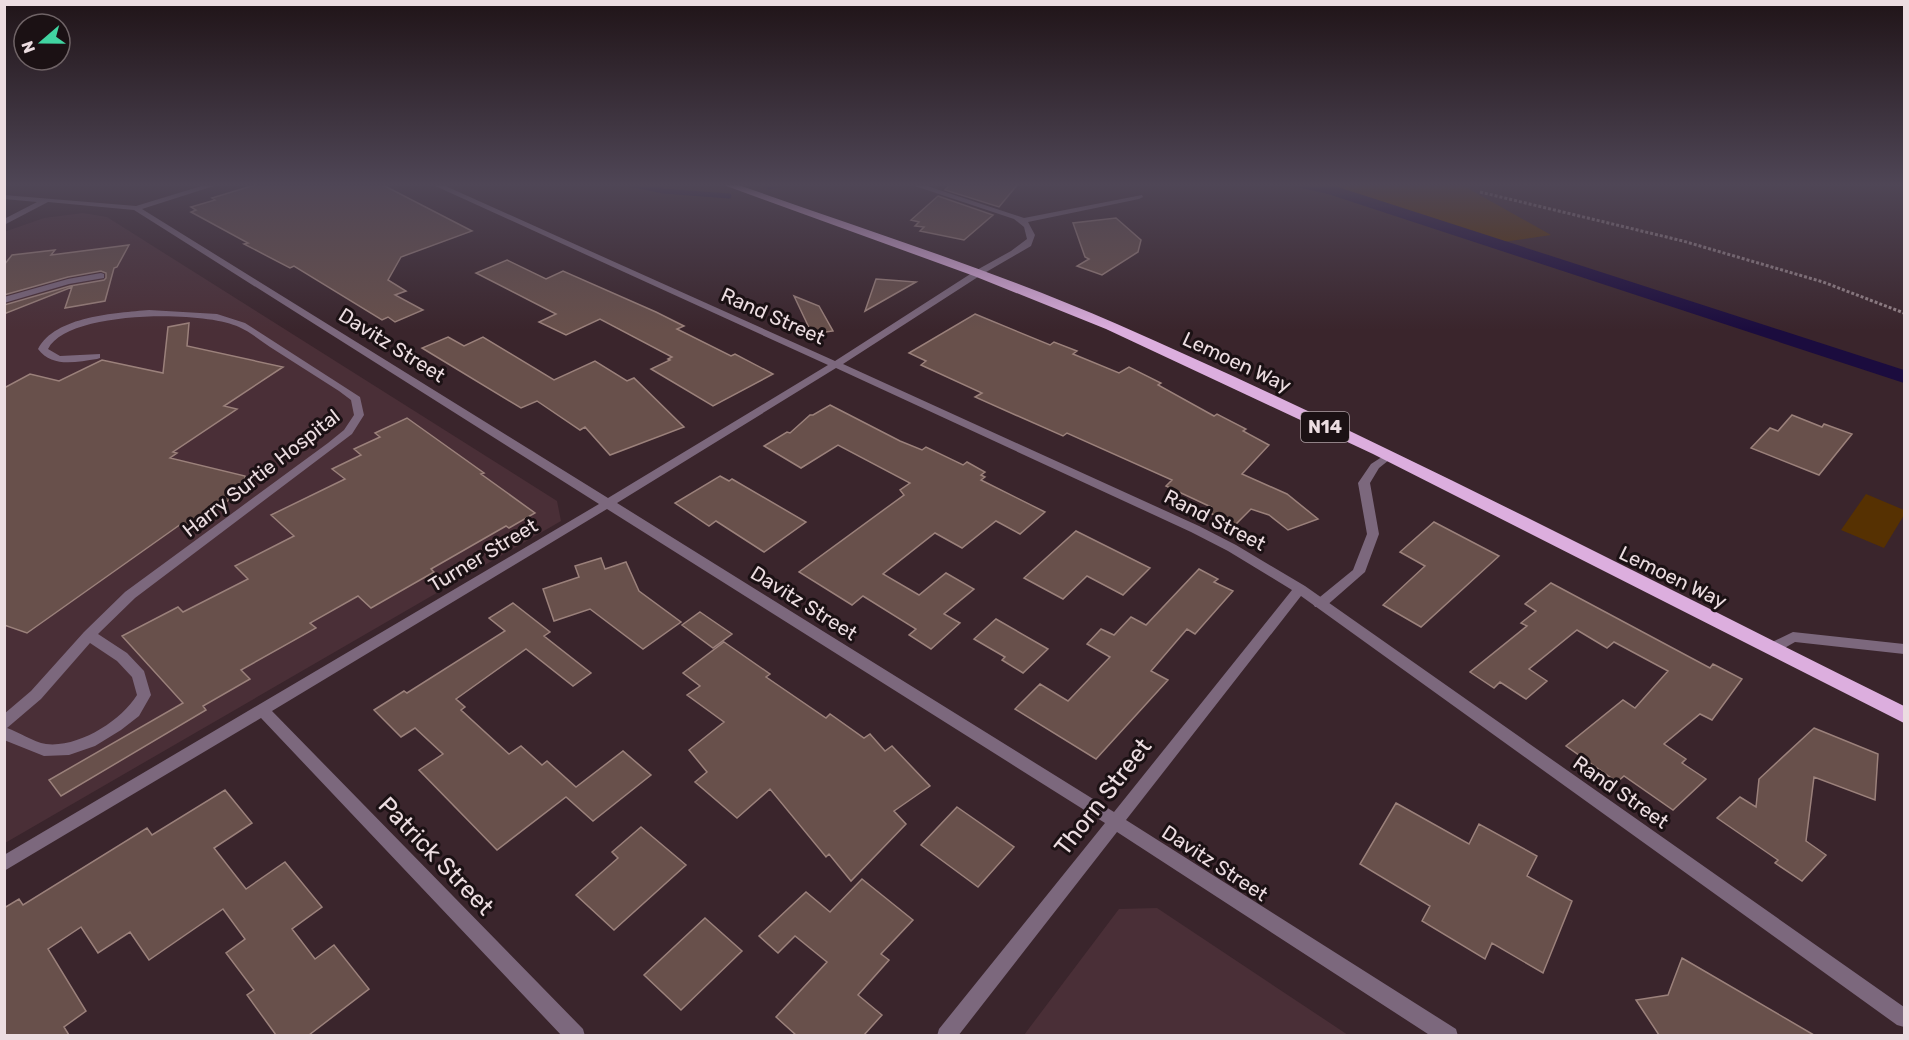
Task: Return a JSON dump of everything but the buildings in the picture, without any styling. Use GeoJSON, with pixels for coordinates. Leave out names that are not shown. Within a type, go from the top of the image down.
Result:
{"type":"FeatureCollection","features":[{"type":"Feature","properties":{"kind":"highway","name":"Lemoen Way"},"geometry":{"type":"LineString","coordinates":[[863,233],[978,273],[1111,326],[1388,456],[1905,715]]}},
{"type":"Feature","properties":{"kind":"street","name":"Davitz Street"},"geometry":{"type":"LineString","coordinates":[[174,233],[609,503],[1449,1035]]}},
{"type":"Feature","properties":{"kind":"street","name":"Rand Street"},"geometry":{"type":"LineString","coordinates":[[543,233],[1224,543],[1300,590],[1905,1018]]}},
{"type":"Feature","properties":{"kind":"street","name":"Turner Street"},"geometry":{"type":"LineString","coordinates":[[4,864],[836,365],[978,273],[1028,244],[1032,235],[1031,233]]}},
{"type":"Feature","properties":{"kind":"street"},"geometry":{"type":"LineString","coordinates":[[4,300],[68,282],[101,276]]}},
{"type":"Feature","properties":{"kind":"street","name":"Harry Surtie Hospital"},"geometry":{"type":"LineString","coordinates":[[4,723],[36,695],[89,635],[130,595],[332,445],[357,421],[359,410],[356,399],[343,389],[242,325],[217,317],[149,313],[99,318],[67,329],[47,341],[42,349],[47,356],[56,359],[97,356]]}},
{"type":"Feature","properties":{"kind":"street"},"geometry":{"type":"LineString","coordinates":[[1320,604],[1359,572],[1373,534],[1365,483],[1375,466],[1388,456]]}},
{"type":"Feature","properties":{"kind":"street","name":"Thorn Street"},"geometry":{"type":"LineString","coordinates":[[946,1035],[1300,590]]}},
{"type":"Feature","properties":{"kind":"street"},"geometry":{"type":"LineString","coordinates":[[4,733],[44,750],[69,749],[90,742],[134,712],[144,695],[139,675],[122,657],[89,635]]}},
{"type":"Feature","properties":{"kind":"street"},"geometry":{"type":"LineString","coordinates":[[1771,649],[1793,637],[1905,649]]}},
{"type":"Feature","properties":{"kind":"street","name":"Patrick Street"},"geometry":{"type":"LineString","coordinates":[[261,709],[576,1035]]}},
{"type":"Feature","properties":{"kind":"path"},"geometry":{"type":"LineString","coordinates":[[1645,233],[1683,241],[1823,282],[1905,313]]}},
{"type":"Feature","properties":{"kind":"shaded area"},"geometry":{"type":"Polygon","coordinates":[[[4,233],[132,233],[557,501],[561,521],[5,843],[4,233]]]}},
{"type":"Feature","properties":{"kind":"shaded area"},"geometry":{"type":"Polygon","coordinates":[[[1472,233],[1547,233],[1551,235],[1503,242],[1472,233]]]}},
{"type":"Feature","properties":{"kind":"shaded area"},"geometry":{"type":"Polygon","coordinates":[[[1866,494],[1904,510],[1904,515],[1884,548],[1841,530],[1866,494]]]}},
{"type":"Feature","properties":{"kind":"shaded area"},"geometry":{"type":"Polygon","coordinates":[[[1157,908],[1348,1035],[1024,1035],[1119,909],[1157,908]]]}},
{"type":"Feature","properties":{"kind":"waterway"},"geometry":{"type":"LineString","coordinates":[[1462,233],[1904,377]]}}]}
